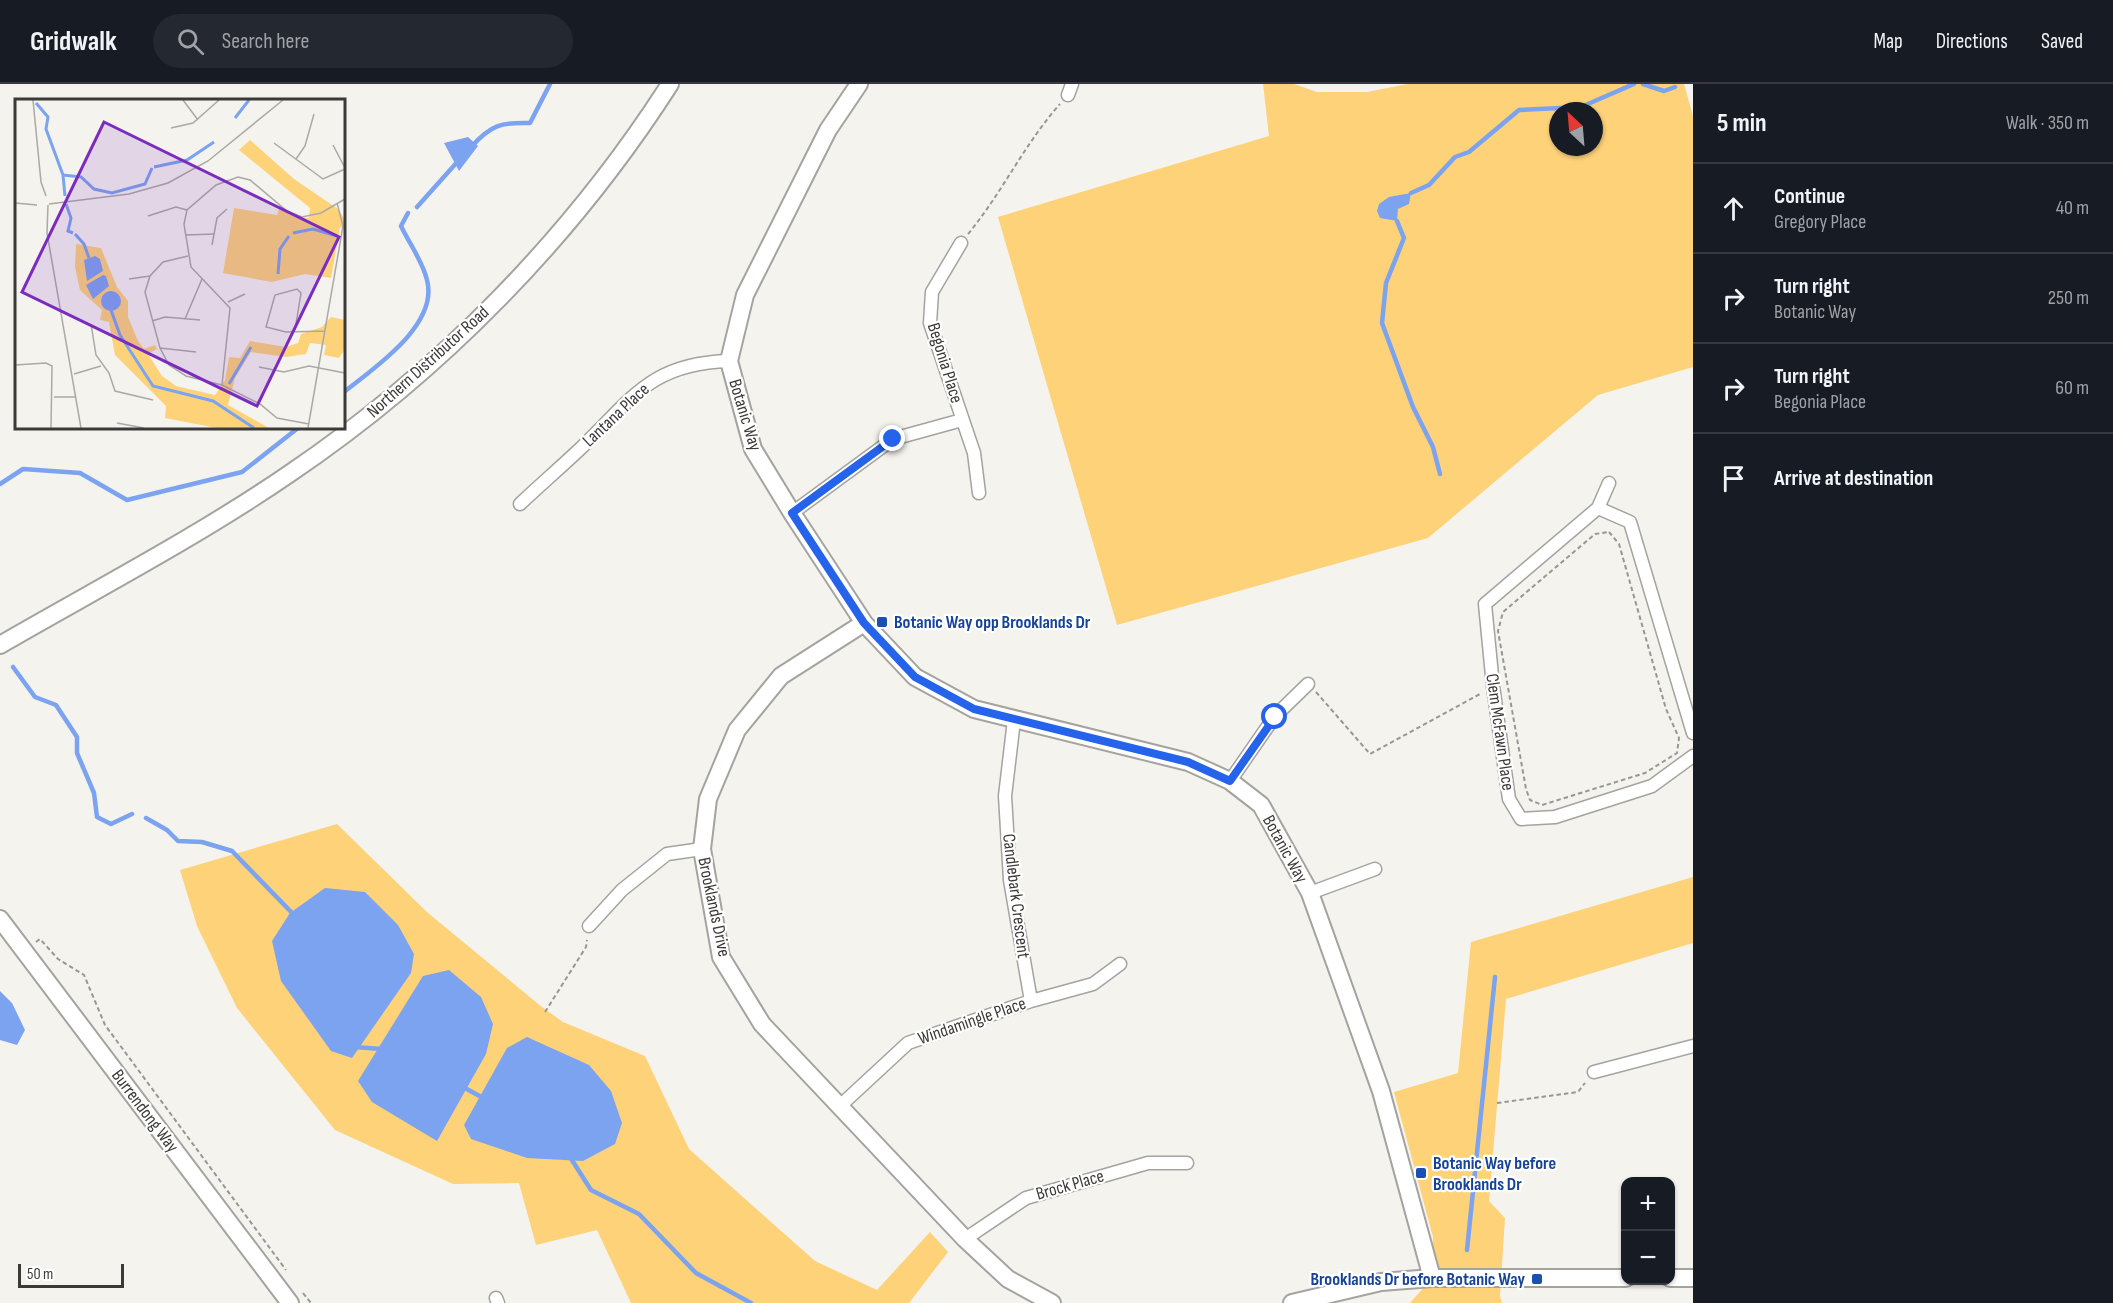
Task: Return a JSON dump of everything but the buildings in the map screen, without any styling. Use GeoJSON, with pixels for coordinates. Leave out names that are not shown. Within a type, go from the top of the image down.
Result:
{"type":"FeatureCollection","features":[{"type":"Feature","properties":{"kind":"street","name":"Northern Distributor Road"},"geometry":{"type":"LineString","coordinates":[[0,645],[234,510],[318,454],[399,391],[474,323],[540,255],[606,176],[670,84]]}},
{"type":"Feature","properties":{"kind":"street","name":"Botanic Way"},"geometry":{"type":"LineString","coordinates":[[859,84],[828,130],[745,295],[729,361],[753,448],[792,513],[864,623],[915,677],[974,709],[1188,762],[1230,781],[1261,805],[1310,893],[1381,1091],[1432,1278]]}},
{"type":"Feature","properties":{"kind":"street","name":"Begonia Place"},"geometry":{"type":"LineString","coordinates":[[961,243],[932,292],[930,323],[974,453],[979,493]]}},
{"type":"Feature","properties":{"kind":"street","name":"Lantana Place"},"geometry":{"type":"LineString","coordinates":[[520,504],[637,392],[658,377],[684,366],[729,361]]}},
{"type":"Feature","properties":{"kind":"street","name":"Begonia Place"},"geometry":{"type":"LineString","coordinates":[[792,513],[893,439],[962,420]]}},
{"type":"Feature","properties":{"kind":"street"},"geometry":{"type":"LineString","coordinates":[[1609,483],[1598,508],[1630,522],[1693,733]]}},
{"type":"Feature","properties":{"kind":"street","name":"Clem McFawn Place"},"geometry":{"type":"LineString","coordinates":[[1598,508],[1578,522],[1485,604],[1493,686],[1509,799],[1521,819],[1556,817],[1652,786],[1693,756]]}},
{"type":"Feature","properties":{"kind":"street","name":"Brooklands Drive"},"geometry":{"type":"LineString","coordinates":[[864,623],[781,676],[737,730],[708,799],[702,849],[721,957],[762,1024],[965,1239],[1008,1279],[1052,1303]]}},
{"type":"Feature","properties":{"kind":"street"},"geometry":{"type":"LineString","coordinates":[[1230,781],[1275,717],[1308,684]]}},
{"type":"Feature","properties":{"kind":"street","name":"Candlebark Crescent"},"geometry":{"type":"LineString","coordinates":[[1014,720],[1005,796],[1010,880],[1031,1001]]}},
{"type":"Feature","properties":{"kind":"street"},"geometry":{"type":"LineString","coordinates":[[589,926],[622,890],[667,854],[702,849]]}},
{"type":"Feature","properties":{"kind":"street"},"geometry":{"type":"LineString","coordinates":[[1310,893],[1375,869]]}},
{"type":"Feature","properties":{"kind":"street","name":"Burrendong Way"},"geometry":{"type":"LineString","coordinates":[[0,919],[290,1303]]}},
{"type":"Feature","properties":{"kind":"street","name":"Windamingle Place"},"geometry":{"type":"LineString","coordinates":[[840,1106],[908,1043],[1031,1001],[1093,984],[1120,964]]}},
{"type":"Feature","properties":{"kind":"street"},"geometry":{"type":"LineString","coordinates":[[1594,1072],[1693,1046]]}},
{"type":"Feature","properties":{"kind":"street","name":"Brock Place"},"geometry":{"type":"LineString","coordinates":[[965,1239],[1026,1198],[1148,1163],[1187,1163]]}},
{"type":"Feature","properties":{"kind":"street"},"geometry":{"type":"LineString","coordinates":[[1292,1303],[1382,1282],[1432,1278],[1621,1278]]}},
{"type":"Feature","properties":{"kind":"street"},"geometry":{"type":"LineString","coordinates":[[1675,1278],[1693,1278]]}},
{"type":"Feature","properties":{"kind":"path"},"geometry":{"type":"LineString","coordinates":[[961,243],[988,210],[1046,120],[1070,90]]}},
{"type":"Feature","properties":{"kind":"path"},"geometry":{"type":"LineString","coordinates":[[1609,532],[1619,544],[1666,709],[1679,738],[1677,753],[1645,773],[1542,805],[1530,800],[1526,789],[1498,631],[1503,612],[1595,534],[1609,532]]}},
{"type":"Feature","properties":{"kind":"path"},"geometry":{"type":"LineString","coordinates":[[1308,684],[1370,754],[1470,699]]}},
{"type":"Feature","properties":{"kind":"path"},"geometry":{"type":"LineString","coordinates":[[24,951],[40,939],[58,959],[84,975],[105,1025],[289,1274]]}},
{"type":"Feature","properties":{"kind":"path"},"geometry":{"type":"LineString","coordinates":[[546,1012],[586,947]]}},
{"type":"Feature","properties":{"kind":"path"},"geometry":{"type":"LineString","coordinates":[[1497,1103],[1578,1092],[1594,1072]]}},
{"type":"Feature","properties":{"kind":"path"},"geometry":{"type":"LineString","coordinates":[[296,1284],[311,1303]]}},
{"type":"Feature","properties":{"kind":"shaded area"},"geometry":{"type":"Polygon","coordinates":[[[1263,84],[1294,84],[1317,92],[1367,92],[1407,84],[1684,84],[1693,116],[1693,367],[1598,395],[1428,538],[1117,625],[998,217],[1269,136],[1263,84]]]}},
{"type":"Feature","properties":{"kind":"shaded area"},"geometry":{"type":"Polygon","coordinates":[[[337,824],[428,913],[542,1007],[563,1022],[645,1056],[689,1149],[815,1261],[877,1290],[930,1232],[948,1252],[909,1303],[631,1303],[597,1230],[536,1245],[519,1183],[453,1184],[335,1130],[237,1008],[197,926],[180,870],[337,824]]]}},
{"type":"Feature","properties":{"kind":"shaded area"},"geometry":{"type":"Polygon","coordinates":[[[1693,877],[1693,943],[1506,999],[1489,1201],[1505,1218],[1500,1296],[1502,1303],[1410,1303],[1432,1278],[1433,1237],[1394,1092],[1458,1073],[1471,942],[1693,877]]]}},
{"type":"Feature","properties":{"kind":"water"},"geometry":{"type":"Polygon","coordinates":[[[468,137],[478,146],[459,171],[444,143],[468,137]]]}},
{"type":"Feature","properties":{"kind":"water"},"geometry":{"type":"Polygon","coordinates":[[[1411,193],[1409,204],[1398,209],[1397,221],[1380,218],[1377,211],[1379,204],[1389,197],[1411,193]]]}},
{"type":"Feature","properties":{"kind":"water"},"geometry":{"type":"Polygon","coordinates":[[[325,888],[365,892],[398,925],[414,954],[411,973],[352,1058],[331,1051],[281,981],[272,941],[290,913],[325,888]]]}},
{"type":"Feature","properties":{"kind":"water"},"geometry":{"type":"Polygon","coordinates":[[[449,970],[481,997],[493,1024],[486,1054],[437,1141],[372,1102],[358,1081],[423,976],[449,970]]]}},
{"type":"Feature","properties":{"kind":"water"},"geometry":{"type":"Polygon","coordinates":[[[0,991],[12,1003],[25,1030],[17,1045],[0,1040],[0,991]]]}},
{"type":"Feature","properties":{"kind":"water"},"geometry":{"type":"Polygon","coordinates":[[[527,1037],[589,1065],[611,1091],[622,1123],[615,1144],[583,1161],[527,1158],[471,1139],[464,1125],[507,1048],[527,1037]]]}},
{"type":"Feature","properties":{"kind":"waterway"},"geometry":{"type":"LineString","coordinates":[[471,147],[497,126],[530,123],[550,84]]}},
{"type":"Feature","properties":{"kind":"waterway"},"geometry":{"type":"LineString","coordinates":[[1411,193],[1429,185],[1455,157],[1469,152],[1519,110],[1581,107],[1634,84]]}},
{"type":"Feature","properties":{"kind":"waterway"},"geometry":{"type":"LineString","coordinates":[[1643,84],[1664,91],[1675,87]]}},
{"type":"Feature","properties":{"kind":"waterway"},"geometry":{"type":"LineString","coordinates":[[417,207],[459,160]]}},
{"type":"Feature","properties":{"kind":"waterway"},"geometry":{"type":"LineString","coordinates":[[345,391],[401,344],[414,329],[423,313],[428,297],[427,280],[419,259],[401,226],[408,213]]}},
{"type":"Feature","properties":{"kind":"waterway"},"geometry":{"type":"LineString","coordinates":[[1397,221],[1404,238],[1386,283],[1382,323],[1413,407],[1433,447],[1440,474]]}},
{"type":"Feature","properties":{"kind":"waterway"},"geometry":{"type":"LineString","coordinates":[[0,484],[23,469],[80,473],[127,500],[242,472],[297,429]]}},
{"type":"Feature","properties":{"kind":"waterway"},"geometry":{"type":"LineString","coordinates":[[13,667],[35,697],[56,705],[77,737],[77,753],[94,793],[97,817],[111,824],[132,814]]}},
{"type":"Feature","properties":{"kind":"waterway"},"geometry":{"type":"LineString","coordinates":[[146,818],[167,830],[178,841],[202,842],[232,851],[295,916]]}},
{"type":"Feature","properties":{"kind":"waterway"},"geometry":{"type":"LineString","coordinates":[[1467,1250],[1495,977]]}},
{"type":"Feature","properties":{"kind":"waterway"},"geometry":{"type":"LineString","coordinates":[[354,1047],[382,1049]]}},
{"type":"Feature","properties":{"kind":"waterway"},"geometry":{"type":"LineString","coordinates":[[463,1087],[485,1099]]}},
{"type":"Feature","properties":{"kind":"waterway"},"geometry":{"type":"LineString","coordinates":[[570,1157],[591,1190],[639,1214],[696,1273],[751,1303]]}},
{"type":"Feature","properties":{"kind":"place","name":"Botanic Way opp Brooklands Dr"},"geometry":{"type":"Point","coordinates":[882,622]}},
{"type":"Feature","properties":{"kind":"place","name":"Botanic Way before Brooklands Dr"},"geometry":{"type":"Point","coordinates":[1421,1173]}},
{"type":"Feature","properties":{"kind":"place","name":"Brooklands Dr before Botanic Way"},"geometry":{"type":"Point","coordinates":[1537,1279]}},
{"type":"Feature","properties":{"kind":"route"},"geometry":{"type":"LineString","coordinates":[[893,439],[792,513],[864,623],[915,677],[974,709],[1188,762],[1230,781],[1275,717]]}}]}
